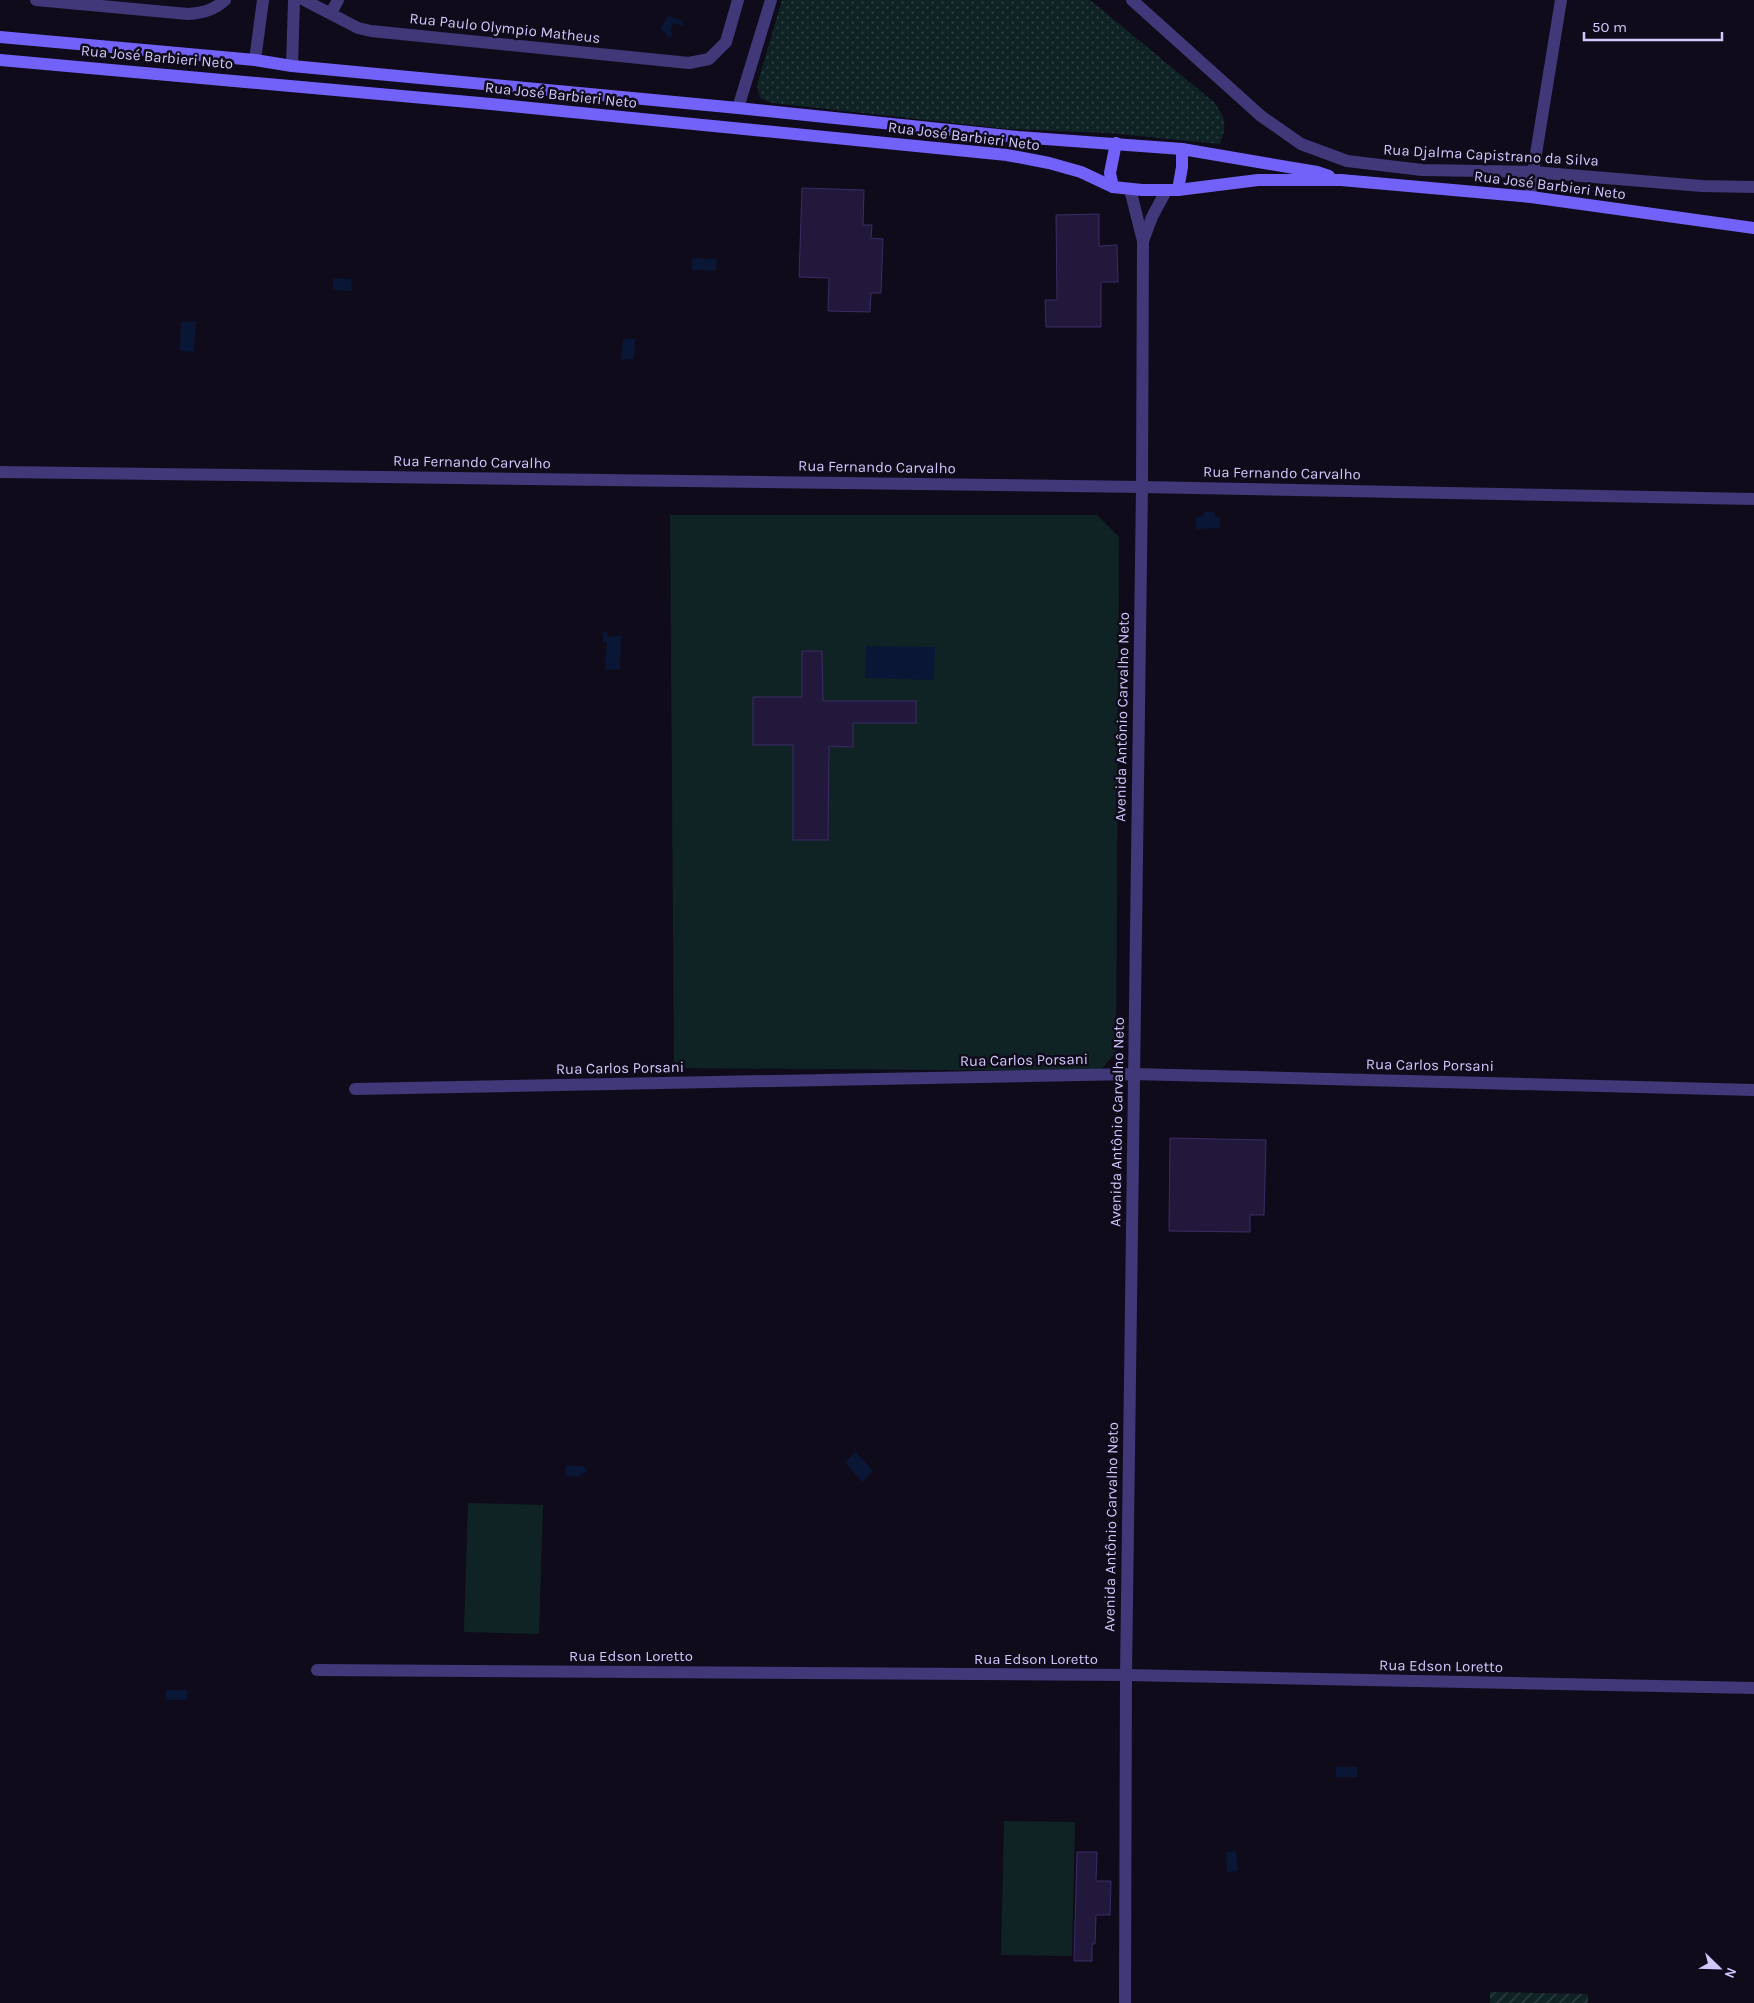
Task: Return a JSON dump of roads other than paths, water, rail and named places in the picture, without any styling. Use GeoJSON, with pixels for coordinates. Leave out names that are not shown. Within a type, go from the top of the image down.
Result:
{"type":"FeatureCollection","features":[{"type":"Feature","properties":{"kind":"main road","name":"Rua José Barbieri Neto"},"geometry":{"type":"LineString","coordinates":[[0,37],[255,60],[292,66],[738,108],[1008,136],[1182,149],[1317,172],[1341,180]]}},
{"type":"Feature","properties":{"kind":"main road","name":"Rua José Barbieri Neto"},"geometry":{"type":"LineString","coordinates":[[0,60],[471,102],[1007,156],[1049,163],[1081,172],[1113,187],[1130,189],[1172,191],[1258,180],[1341,180],[1531,196],[1754,228]]}},
{"type":"Feature","properties":{"kind":"main road"},"geometry":{"type":"LineString","coordinates":[[1113,187],[1110,173],[1116,143]]}},
{"type":"Feature","properties":{"kind":"main road"},"geometry":{"type":"LineString","coordinates":[[1172,191],[1182,167],[1182,149]]}},
{"type":"Feature","properties":{"kind":"street"},"geometry":{"type":"LineString","coordinates":[[36,0],[188,14],[204,12],[218,6],[224,0]]}},
{"type":"Feature","properties":{"kind":"street"},"geometry":{"type":"LineString","coordinates":[[255,60],[263,0]]}},
{"type":"Feature","properties":{"kind":"street"},"geometry":{"type":"LineString","coordinates":[[292,66],[294,0]]}},
{"type":"Feature","properties":{"kind":"street","name":"Rua Paulo Olympio Matheus"},"geometry":{"type":"LineString","coordinates":[[304,0],[358,28],[371,32],[689,63],[708,59],[726,42],[738,0]]}},
{"type":"Feature","properties":{"kind":"street"},"geometry":{"type":"LineString","coordinates":[[331,13],[338,0]]}},
{"type":"Feature","properties":{"kind":"street"},"geometry":{"type":"LineString","coordinates":[[738,108],[771,0]]}},
{"type":"Feature","properties":{"kind":"street","name":"Rua Djalma Capistrano da Silva"},"geometry":{"type":"LineString","coordinates":[[1132,0],[1261,116],[1301,144],[1347,161],[1422,170],[1534,172],[1702,186],[1754,187]]}},
{"type":"Feature","properties":{"kind":"street"},"geometry":{"type":"LineString","coordinates":[[1531,196],[1561,0]]}},
{"type":"Feature","properties":{"kind":"street"},"geometry":{"type":"LineString","coordinates":[[1130,189],[1143,241]]}},
{"type":"Feature","properties":{"kind":"street"},"geometry":{"type":"LineString","coordinates":[[1143,241],[1152,217],[1172,191]]}},
{"type":"Feature","properties":{"kind":"street","name":"Avenida Antônio Carvalho Neto"},"geometry":{"type":"LineString","coordinates":[[1125,2003],[1126,1676],[1142,487],[1143,241]]}},
{"type":"Feature","properties":{"kind":"street","name":"Rua Fernando Carvalho"},"geometry":{"type":"LineString","coordinates":[[0,472],[1142,487],[1754,499]]}},
{"type":"Feature","properties":{"kind":"street","name":"Rua Carlos Porsani"},"geometry":{"type":"LineString","coordinates":[[355,1089],[1133,1074],[1754,1090]]}},
{"type":"Feature","properties":{"kind":"street","name":"Rua Edson Loretto"},"geometry":{"type":"LineString","coordinates":[[317,1670],[1126,1676],[1754,1688]]}},
{"type":"Feature","properties":{"kind":"water"},"geometry":{"type":"Polygon","coordinates":[[[668,16],[683,21],[683,26],[674,23],[670,30],[673,34],[668,38],[665,32],[660,30],[668,16]]]}},
{"type":"Feature","properties":{"kind":"water"},"geometry":{"type":"Polygon","coordinates":[[[692,258],[717,259],[716,271],[692,270],[692,258]]]}},
{"type":"Feature","properties":{"kind":"water"},"geometry":{"type":"Polygon","coordinates":[[[333,278],[351,279],[352,291],[333,290],[333,278]]]}},
{"type":"Feature","properties":{"kind":"water"},"geometry":{"type":"Polygon","coordinates":[[[196,321],[194,352],[180,351],[181,322],[196,321]]]}},
{"type":"Feature","properties":{"kind":"water"},"geometry":{"type":"Polygon","coordinates":[[[623,339],[635,339],[634,359],[621,360],[623,339]]]}},
{"type":"Feature","properties":{"kind":"water"},"geometry":{"type":"Polygon","coordinates":[[[1205,511],[1215,512],[1214,516],[1220,518],[1220,528],[1196,529],[1196,517],[1204,516],[1205,511]]]}},
{"type":"Feature","properties":{"kind":"water"},"geometry":{"type":"Polygon","coordinates":[[[607,631],[608,637],[621,635],[620,669],[605,670],[607,642],[603,642],[603,632],[607,631]]]}},
{"type":"Feature","properties":{"kind":"water"},"geometry":{"type":"Polygon","coordinates":[[[866,646],[935,647],[934,680],[865,678],[866,646]]]}},
{"type":"Feature","properties":{"kind":"water"},"geometry":{"type":"Polygon","coordinates":[[[856,1452],[873,1471],[862,1482],[845,1462],[856,1452]]]}},
{"type":"Feature","properties":{"kind":"water"},"geometry":{"type":"Polygon","coordinates":[[[566,1465],[583,1466],[588,1471],[580,1475],[580,1477],[565,1476],[566,1465]]]}},
{"type":"Feature","properties":{"kind":"water"},"geometry":{"type":"Polygon","coordinates":[[[166,1690],[187,1690],[187,1700],[166,1700],[166,1690]]]}},
{"type":"Feature","properties":{"kind":"water"},"geometry":{"type":"Polygon","coordinates":[[[1336,1767],[1357,1767],[1357,1777],[1336,1777],[1336,1767]]]}},
{"type":"Feature","properties":{"kind":"water"},"geometry":{"type":"Polygon","coordinates":[[[1236,1851],[1238,1871],[1227,1872],[1226,1852],[1236,1851]]]}}]}
